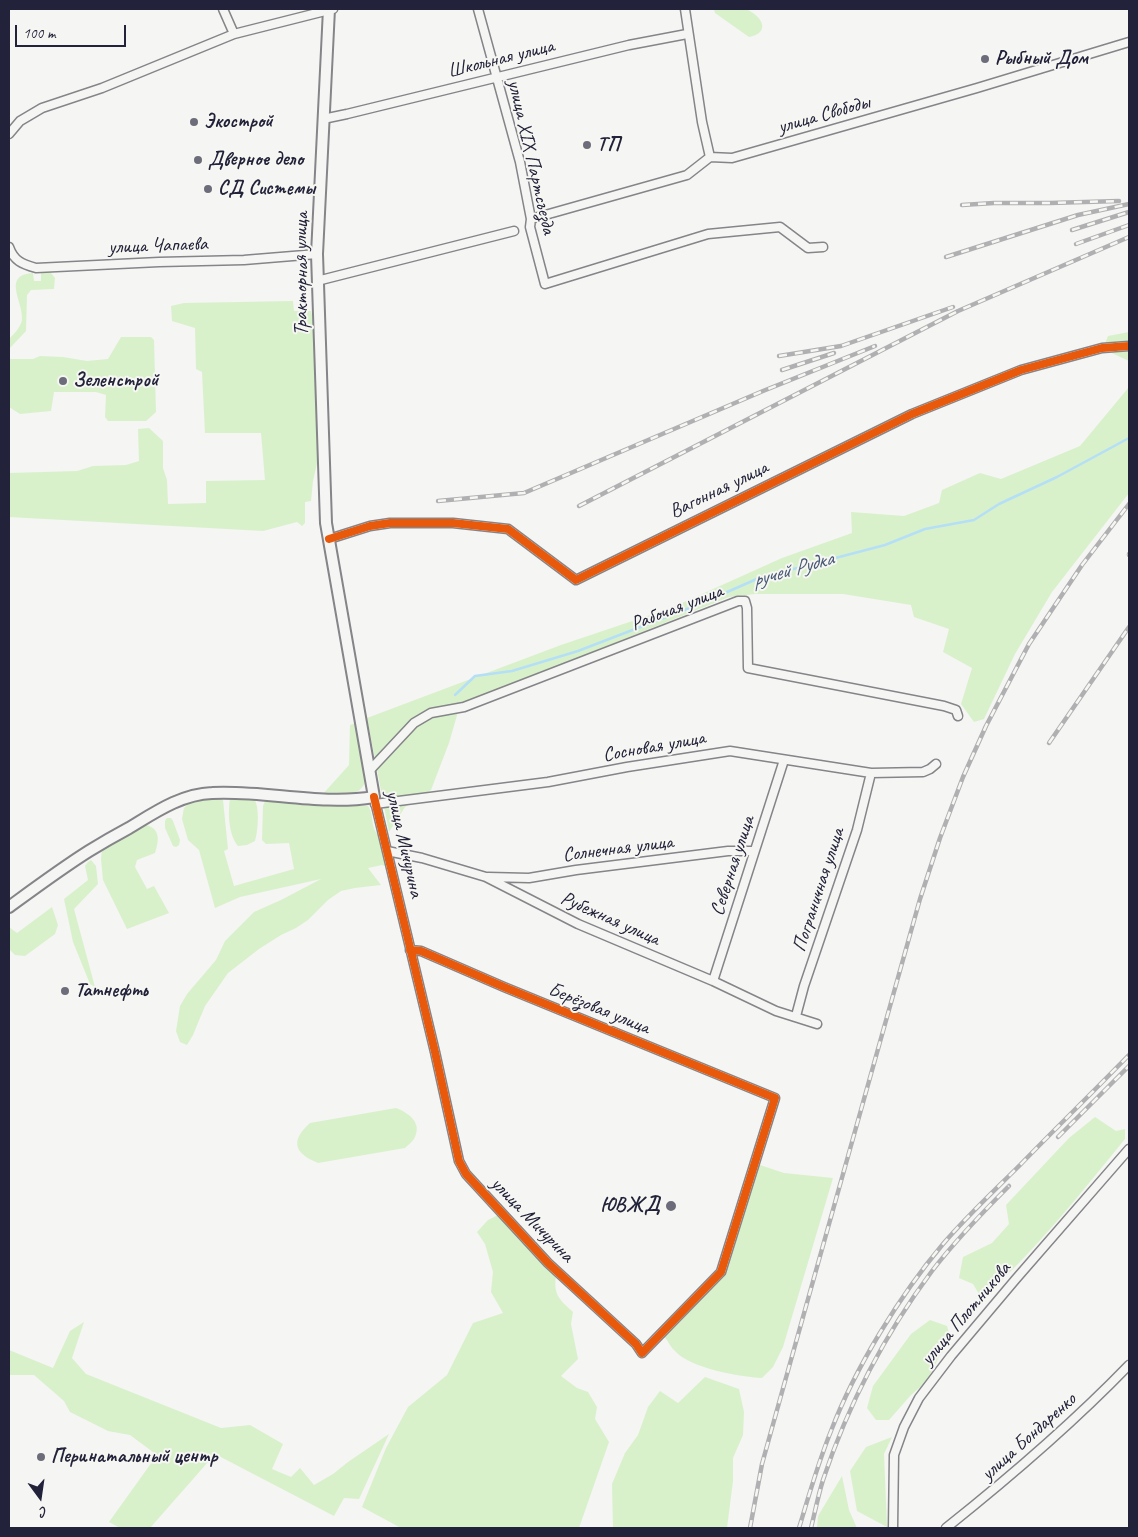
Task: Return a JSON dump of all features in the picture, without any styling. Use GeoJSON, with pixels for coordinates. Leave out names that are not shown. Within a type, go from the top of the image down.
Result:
{"type":"FeatureCollection","features":[{"type":"Feature","properties":{"kind":"main road","name":"Тракторная улица"},"geometry":{"type":"LineString","coordinates":[[328,539],[317,254],[330,9]]}},
{"type":"Feature","properties":{"kind":"main road","name":"улица Мичурина"},"geometry":{"type":"LineString","coordinates":[[328,539],[375,800]]}},
{"type":"Feature","properties":{"kind":"main road"},"geometry":{"type":"LineString","coordinates":[[9,907],[90,850],[156,811],[190,796],[210,793],[262,794],[313,799],[375,800]]}},
{"type":"Feature","properties":{"kind":"street"},"geometry":{"type":"LineString","coordinates":[[223,9],[234,34]]}},
{"type":"Feature","properties":{"kind":"street"},"geometry":{"type":"LineString","coordinates":[[9,134],[20,121],[42,108],[102,88],[234,34],[330,9]]}},
{"type":"Feature","properties":{"kind":"street","name":"улица XIX Партсъезда"},"geometry":{"type":"LineString","coordinates":[[478,9],[520,162],[531,219],[530,227],[545,284],[708,234],[780,227],[808,248],[824,247]]}},
{"type":"Feature","properties":{"kind":"street"},"geometry":{"type":"LineString","coordinates":[[531,219],[687,174],[710,157],[687,34],[685,9]]}},
{"type":"Feature","properties":{"kind":"street","name":"Школьная улица"},"geometry":{"type":"LineString","coordinates":[[323,119],[628,45],[687,34]]}},
{"type":"Feature","properties":{"kind":"street","name":"улица Свободы"},"geometry":{"type":"LineString","coordinates":[[710,157],[732,158],[977,88],[1129,42]]}},
{"type":"Feature","properties":{"kind":"street"},"geometry":{"type":"LineString","coordinates":[[317,281],[514,231]]}},
{"type":"Feature","properties":{"kind":"street","name":"улица Чапаева"},"geometry":{"type":"LineString","coordinates":[[9,247],[11,254],[21,264],[36,268],[244,260],[317,254]]}},
{"type":"Feature","properties":{"kind":"street","name":"Вагонная улица"},"geometry":{"type":"LineString","coordinates":[[328,539],[370,526],[390,523],[453,523],[508,528],[576,580],[912,414],[1021,370],[1102,348],[1129,346]]}},
{"type":"Feature","properties":{"kind":"street","name":"Рабочая улица"},"geometry":{"type":"LineString","coordinates":[[370,770],[414,723],[431,713],[464,707],[738,601],[745,601],[747,608],[748,668],[944,706],[956,710],[958,716]]}},
{"type":"Feature","properties":{"kind":"street","name":"Сосновая улица"},"geometry":{"type":"LineString","coordinates":[[375,800],[548,782],[730,751],[871,773],[923,772],[936,764]]}},
{"type":"Feature","properties":{"kind":"street","name":"Северная улица"},"geometry":{"type":"LineString","coordinates":[[713,981],[784,760]]}},
{"type":"Feature","properties":{"kind":"street","name":"Пограничная улица"},"geometry":{"type":"LineString","coordinates":[[796,1016],[804,986],[856,830],[871,773]]}},
{"type":"Feature","properties":{"kind":"street","name":"улица Мичурина"},"geometry":{"type":"LineString","coordinates":[[375,800],[458,1161],[466,1174],[548,1263],[624,1332],[636,1344],[642,1354],[721,1272],[775,1098]]}},
{"type":"Feature","properties":{"kind":"street","name":"Рубежная улица"},"geometry":{"type":"LineString","coordinates":[[387,851],[422,858],[486,877],[578,924],[713,981],[776,1010],[817,1024]]}},
{"type":"Feature","properties":{"kind":"street","name":"Солнечная улица"},"geometry":{"type":"LineString","coordinates":[[486,877],[529,878],[576,870],[728,851],[754,852]]}},
{"type":"Feature","properties":{"kind":"street","name":"Берёзовая улица"},"geometry":{"type":"LineString","coordinates":[[410,950],[421,951],[775,1098]]}},
{"type":"Feature","properties":{"kind":"street","name":"улица Плотникова"},"geometry":{"type":"LineString","coordinates":[[893,1528],[894,1455],[904,1427],[919,1398],[951,1356],[1129,1149]]}},
{"type":"Feature","properties":{"kind":"street","name":"улица Бондаренко"},"geometry":{"type":"LineString","coordinates":[[946,1528],[997,1488],[1053,1439],[1129,1365]]}},
{"type":"Feature","properties":{"kind":"green space"},"geometry":{"type":"Polygon","coordinates":[[[714,9],[747,9],[760,20],[762,24],[761,30],[759,33],[749,37],[715,13],[714,9]]]}},
{"type":"Feature","properties":{"kind":"green space"},"geometry":{"type":"Polygon","coordinates":[[[41,272],[51,273],[55,278],[54,289],[31,290],[27,295],[26,331],[9,349],[9,339],[15,333],[22,320],[16,290],[18,279],[23,275],[33,273],[34,281],[41,281],[41,272]]]}},
{"type":"Feature","properties":{"kind":"green space"},"geometry":{"type":"Polygon","coordinates":[[[293,301],[294,311],[311,311],[313,319],[319,455],[311,501],[305,502],[305,523],[302,526],[297,522],[263,531],[9,517],[9,473],[77,471],[93,466],[126,465],[139,461],[138,429],[149,428],[163,441],[163,468],[167,480],[168,504],[206,503],[206,481],[265,480],[261,433],[205,433],[202,372],[196,369],[195,328],[172,321],[171,306],[184,303],[293,301]]]}},
{"type":"Feature","properties":{"kind":"green space"},"geometry":{"type":"Polygon","coordinates":[[[1129,332],[1129,361],[1103,349],[1108,336],[1129,332]]]}},
{"type":"Feature","properties":{"kind":"green space"},"geometry":{"type":"Polygon","coordinates":[[[121,337],[151,337],[154,340],[156,412],[146,421],[108,421],[105,417],[106,395],[96,392],[54,392],[51,411],[20,414],[9,407],[9,359],[33,359],[40,356],[87,361],[108,359],[121,337]]]}},
{"type":"Feature","properties":{"kind":"green space"},"geometry":{"type":"Polygon","coordinates":[[[1129,387],[1129,493],[1052,592],[1015,654],[984,719],[974,722],[961,704],[972,668],[943,652],[949,629],[914,617],[911,605],[843,594],[755,594],[729,597],[460,705],[449,743],[431,790],[405,807],[389,832],[367,718],[561,645],[671,608],[782,558],[852,533],[851,512],[904,516],[939,503],[942,490],[980,473],[1001,479],[1080,446],[1129,387]]]}},
{"type":"Feature","properties":{"kind":"green space"},"geometry":{"type":"Polygon","coordinates":[[[358,722],[365,782],[358,791],[353,793],[322,795],[349,765],[350,725],[358,722]]]}},
{"type":"Feature","properties":{"kind":"green space"},"geometry":{"type":"Polygon","coordinates":[[[217,796],[223,800],[228,849],[224,851],[234,886],[294,869],[289,843],[266,844],[262,840],[263,806],[265,801],[269,799],[292,803],[368,806],[373,826],[381,837],[388,867],[382,865],[368,868],[381,885],[341,891],[328,900],[308,920],[259,949],[228,973],[205,1006],[187,1045],[180,1042],[176,1031],[180,1006],[187,994],[216,960],[225,941],[254,912],[321,879],[240,897],[215,908],[199,850],[188,840],[182,819],[184,808],[190,802],[217,796]]]}},
{"type":"Feature","properties":{"kind":"green space"},"geometry":{"type":"Polygon","coordinates":[[[230,798],[254,799],[256,802],[258,819],[256,837],[255,841],[247,845],[238,846],[232,835],[229,810],[230,798]]]}},
{"type":"Feature","properties":{"kind":"green space"},"geometry":{"type":"Polygon","coordinates":[[[167,818],[171,818],[173,821],[180,840],[179,845],[176,847],[173,846],[165,828],[167,818]]]}},
{"type":"Feature","properties":{"kind":"green space"},"geometry":{"type":"Polygon","coordinates":[[[142,824],[148,825],[155,831],[158,843],[155,853],[137,860],[135,867],[147,889],[154,886],[169,913],[127,929],[103,880],[102,849],[142,824]]]}},
{"type":"Feature","properties":{"kind":"green space"},"geometry":{"type":"Polygon","coordinates":[[[91,860],[96,866],[98,884],[74,909],[95,987],[90,984],[73,942],[64,899],[88,880],[85,866],[91,860]]]}},
{"type":"Feature","properties":{"kind":"green space"},"geometry":{"type":"Polygon","coordinates":[[[52,907],[58,925],[55,934],[25,956],[15,955],[9,949],[9,927],[17,933],[52,907]]]}},
{"type":"Feature","properties":{"kind":"green space"},"geometry":{"type":"Polygon","coordinates":[[[396,1108],[410,1116],[416,1123],[417,1128],[414,1139],[405,1148],[318,1163],[300,1151],[297,1141],[299,1135],[310,1123],[396,1108]]]}},
{"type":"Feature","properties":{"kind":"green space"},"geometry":{"type":"Polygon","coordinates":[[[1095,1117],[1116,1131],[1125,1129],[1125,1139],[1039,1242],[982,1299],[973,1284],[959,1278],[963,1257],[992,1243],[1009,1224],[1006,1205],[1069,1138],[1095,1117]]]}},
{"type":"Feature","properties":{"kind":"green space"},"geometry":{"type":"Polygon","coordinates":[[[757,1164],[784,1173],[833,1178],[783,1347],[773,1367],[762,1378],[729,1374],[693,1363],[683,1358],[674,1350],[664,1336],[712,1288],[726,1271],[757,1164]]]}},
{"type":"Feature","properties":{"kind":"green space"},"geometry":{"type":"Polygon","coordinates":[[[498,1215],[556,1276],[555,1283],[558,1297],[573,1312],[571,1324],[578,1359],[561,1376],[577,1388],[588,1392],[597,1407],[595,1419],[609,1442],[579,1528],[401,1528],[362,1507],[386,1448],[408,1407],[447,1375],[473,1323],[503,1313],[491,1292],[493,1272],[485,1244],[477,1232],[488,1220],[498,1215]]]}},
{"type":"Feature","properties":{"kind":"green space"},"geometry":{"type":"Polygon","coordinates":[[[930,1320],[947,1326],[951,1340],[939,1357],[926,1382],[911,1395],[889,1420],[876,1420],[867,1408],[873,1386],[911,1334],[930,1320]]]}},
{"type":"Feature","properties":{"kind":"green space"},"geometry":{"type":"Polygon","coordinates":[[[84,1322],[72,1358],[86,1374],[221,1428],[250,1425],[283,1444],[272,1469],[291,1477],[300,1468],[314,1485],[333,1474],[389,1434],[359,1499],[344,1498],[334,1516],[215,1454],[150,1528],[120,1528],[109,1522],[157,1455],[130,1435],[108,1431],[70,1412],[64,1401],[34,1375],[9,1375],[9,1350],[53,1368],[70,1331],[84,1322]]]}},
{"type":"Feature","properties":{"kind":"green space"},"geometry":{"type":"Polygon","coordinates":[[[705,1377],[739,1389],[744,1412],[743,1435],[733,1458],[733,1481],[727,1528],[613,1528],[612,1484],[625,1453],[638,1435],[648,1407],[660,1391],[678,1403],[705,1377]]]}},
{"type":"Feature","properties":{"kind":"green space"},"geometry":{"type":"Polygon","coordinates":[[[892,1437],[884,1454],[887,1527],[857,1511],[850,1471],[866,1447],[892,1437]]]}},
{"type":"Feature","properties":{"kind":"green space"},"geometry":{"type":"Polygon","coordinates":[[[842,1476],[849,1510],[857,1528],[817,1528],[818,1516],[842,1476]]]}},
{"type":"Feature","properties":{"kind":"waterway","name":"ручей Рудка"},"geometry":{"type":"LineString","coordinates":[[455,695],[475,676],[512,671],[578,651],[700,604],[759,578],[885,545],[925,529],[974,520],[999,504],[1057,477],[1129,438]]}},
{"type":"Feature","properties":{"kind":"railway"},"geometry":{"type":"LineString","coordinates":[[962,205],[1119,201]]}},
{"type":"Feature","properties":{"kind":"railway"},"geometry":{"type":"LineString","coordinates":[[946,257],[1078,215],[1129,204]]}},
{"type":"Feature","properties":{"kind":"railway"},"geometry":{"type":"LineString","coordinates":[[1072,230],[1129,212]]}},
{"type":"Feature","properties":{"kind":"railway"},"geometry":{"type":"LineString","coordinates":[[1076,244],[1129,225]]}},
{"type":"Feature","properties":{"kind":"railway"},"geometry":{"type":"LineString","coordinates":[[579,506],[958,311],[1129,237]]}},
{"type":"Feature","properties":{"kind":"railway"},"geometry":{"type":"LineString","coordinates":[[779,356],[841,346],[953,307]]}},
{"type":"Feature","properties":{"kind":"railway"},"geometry":{"type":"LineString","coordinates":[[438,501],[524,493],[763,391],[875,346]]}},
{"type":"Feature","properties":{"kind":"railway"},"geometry":{"type":"LineString","coordinates":[[782,370],[834,353]]}},
{"type":"Feature","properties":{"kind":"railway"},"geometry":{"type":"LineString","coordinates":[[750,1528],[762,1464],[920,899],[940,838],[963,777],[986,726],[1029,644],[1082,565],[1129,504]]}},
{"type":"Feature","properties":{"kind":"railway"},"geometry":{"type":"LineString","coordinates":[[1049,743],[1129,627]]}},
{"type":"Feature","properties":{"kind":"railway"},"geometry":{"type":"LineString","coordinates":[[799,1528],[822,1455],[841,1407],[880,1333],[911,1286],[943,1244],[1129,1055]]}},
{"type":"Feature","properties":{"kind":"railway"},"geometry":{"type":"LineString","coordinates":[[1058,1137],[1129,1066]]}},
{"type":"Feature","properties":{"kind":"railway"},"geometry":{"type":"LineString","coordinates":[[811,1528],[821,1486],[833,1452],[856,1398],[883,1345],[932,1271],[969,1227],[1009,1186]]}},
{"type":"Feature","properties":{"kind":"cycle path"},"geometry":{"type":"LineString","coordinates":[[329,539],[370,526],[390,523],[453,523],[508,529],[576,580],[912,414],[1021,370],[1102,348],[1129,346]]}},
{"type":"Feature","properties":{"kind":"cycle path"},"geometry":{"type":"LineString","coordinates":[[374,797],[459,1161],[466,1174],[548,1263],[636,1344],[642,1353],[721,1272],[775,1098],[421,951],[410,950]]}},
{"type":"Feature","properties":{"kind":"place","name":"Рыбный Дом"},"geometry":{"type":"Point","coordinates":[985,59]}},
{"type":"Feature","properties":{"kind":"place","name":"Экострой"},"geometry":{"type":"Point","coordinates":[194,122]}},
{"type":"Feature","properties":{"kind":"place","name":"ТП"},"geometry":{"type":"Point","coordinates":[587,145]}},
{"type":"Feature","properties":{"kind":"place","name":"Дверное дело"},"geometry":{"type":"Point","coordinates":[198,160]}},
{"type":"Feature","properties":{"kind":"place","name":"СД Системы"},"geometry":{"type":"Point","coordinates":[208,189]}},
{"type":"Feature","properties":{"kind":"place","name":"Зеленстрой"},"geometry":{"type":"Point","coordinates":[63,381]}},
{"type":"Feature","properties":{"kind":"place","name":"Татнефть"},"geometry":{"type":"Point","coordinates":[65,991]}},
{"type":"Feature","properties":{"kind":"place","name":"ЮВЖД"},"geometry":{"type":"Point","coordinates":[671,1206]}},
{"type":"Feature","properties":{"kind":"place","name":"Перинатальный центр"},"geometry":{"type":"Point","coordinates":[41,1457]}}]}
